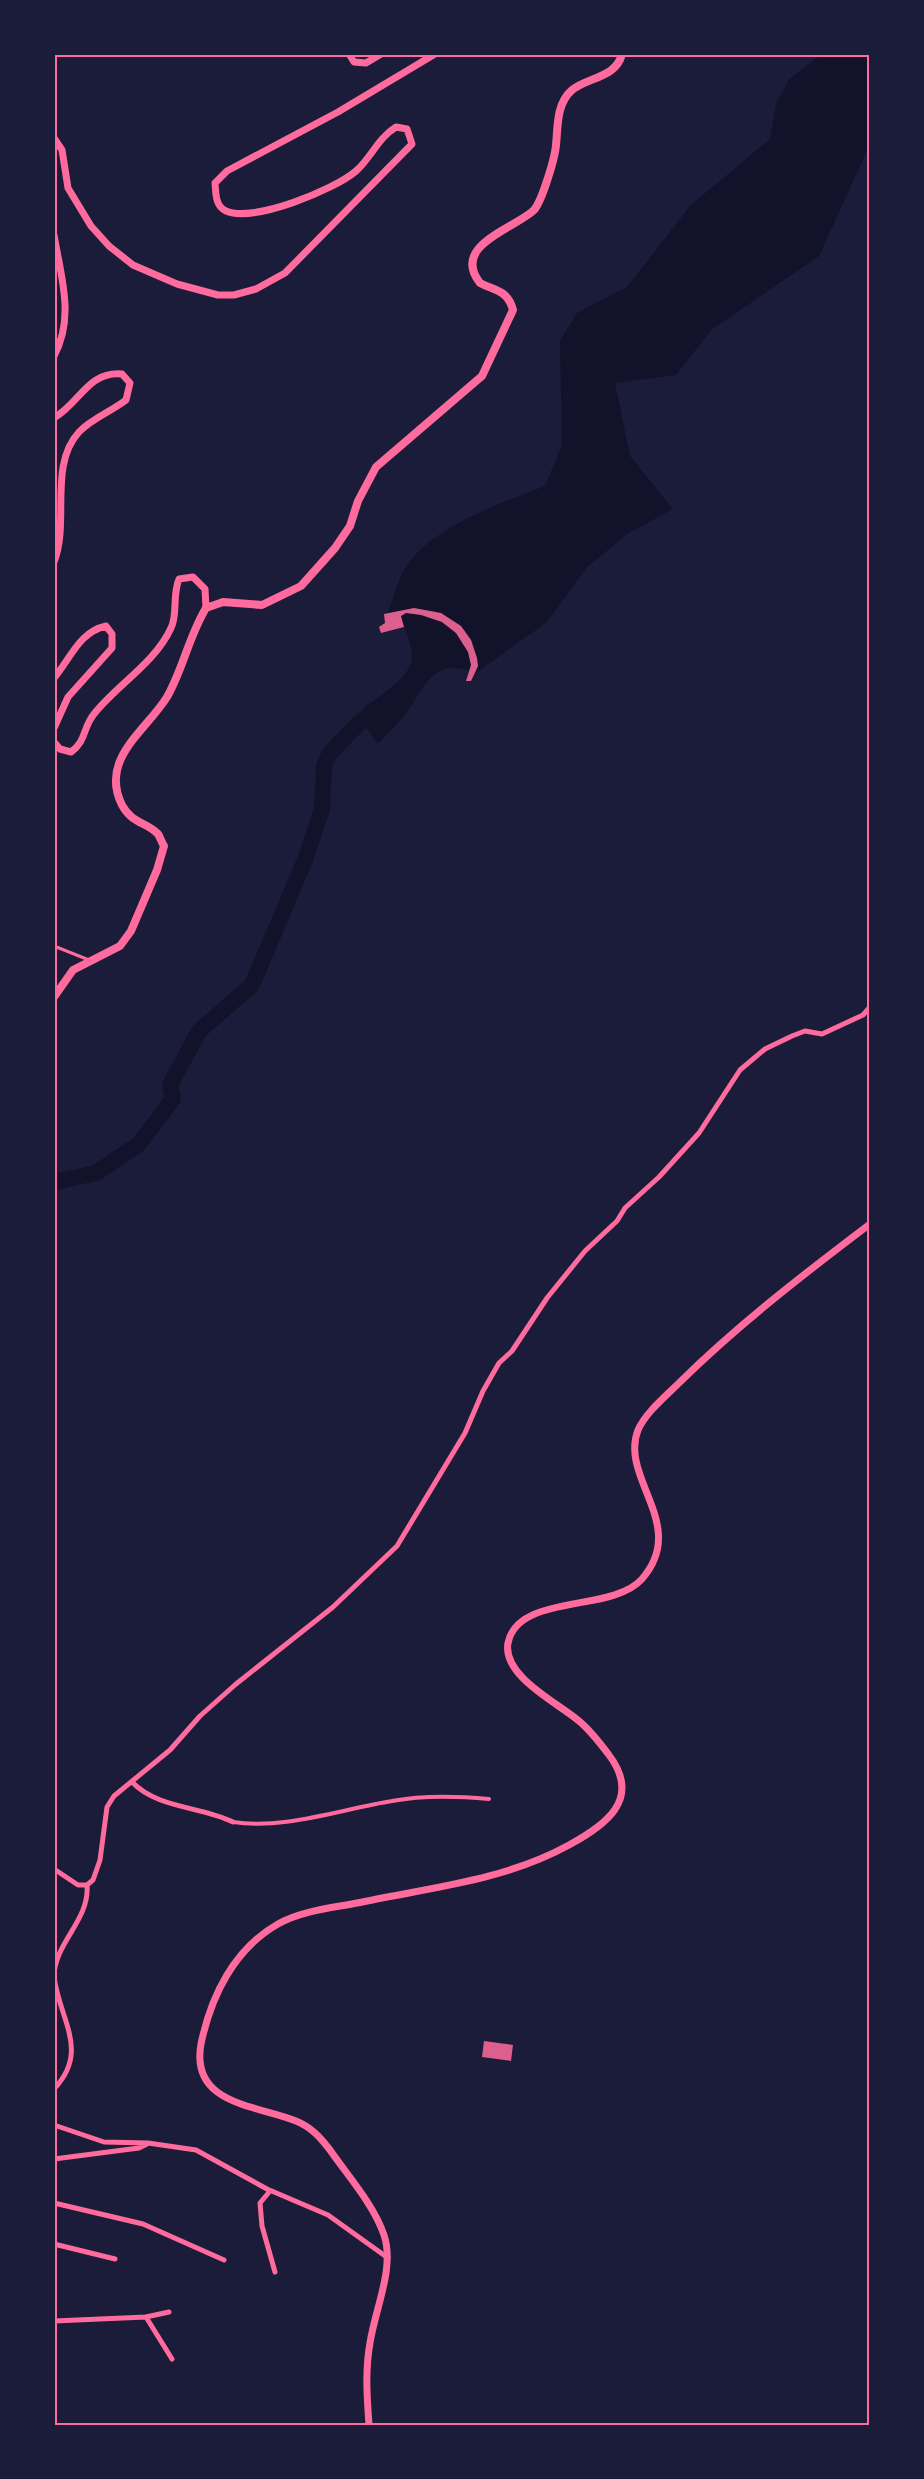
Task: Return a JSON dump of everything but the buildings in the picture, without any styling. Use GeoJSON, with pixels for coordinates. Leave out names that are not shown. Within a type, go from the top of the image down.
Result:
{"type":"FeatureCollection","features":[{"type":"Feature","properties":{"kind":"main road"},"geometry":{"type":"LineString","coordinates":[[54,997],[74,970],[120,946],[131,931],[157,870],[164,846],[157,833],[134,821],[122,805],[116,785],[120,757],[134,735],[166,697],[194,627],[206,608],[223,602],[262,605],[301,586],[335,549],[350,526],[376,467],[482,376],[513,310],[511,303],[501,290],[480,283],[472,270],[472,261],[482,244],[534,210],[556,148],[557,122],[562,105],[572,90],[613,68],[622,54]]}},
{"type":"Feature","properties":{"kind":"street"},"geometry":{"type":"LineString","coordinates":[[349,54],[354,62],[366,63],[381,54]]}},
{"type":"Feature","properties":{"kind":"street"},"geometry":{"type":"LineString","coordinates":[[54,138],[62,150],[68,188],[91,226],[109,246],[133,264],[177,284],[218,295],[234,295],[256,289],[285,273],[412,144],[407,129],[396,127],[387,133],[358,170],[333,188],[312,197],[272,208],[237,213],[225,210],[216,200],[215,183],[227,171],[338,112],[435,54]]}},
{"type":"Feature","properties":{"kind":"street"},"geometry":{"type":"LineString","coordinates":[[54,235],[67,319],[62,341],[54,356]]}},
{"type":"Feature","properties":{"kind":"street"},"geometry":{"type":"LineString","coordinates":[[54,417],[62,413],[92,382],[108,372],[122,374],[130,383],[126,400],[81,429],[69,444],[63,463],[61,545],[54,562]]}},
{"type":"Feature","properties":{"kind":"street"},"geometry":{"type":"LineString","coordinates":[[54,742],[60,749],[71,752],[81,745],[90,718],[111,693],[146,663],[161,646],[172,626],[174,591],[179,579],[193,578],[205,589],[206,608]]}},
{"type":"Feature","properties":{"kind":"street"},"geometry":{"type":"LineString","coordinates":[[54,678],[92,629],[106,626],[112,634],[112,648],[68,697],[54,728]]}},
{"type":"Feature","properties":{"kind":"street"},"geometry":{"type":"LineString","coordinates":[[54,2089],[70,2068],[73,2051],[54,1977],[62,1949],[86,1907],[87,1885],[97,1872],[107,1808],[114,1796],[170,1750],[212,1705],[333,1607],[397,1546],[465,1432],[483,1391],[499,1363],[512,1351],[547,1298],[585,1251],[617,1221],[625,1208],[659,1177],[699,1133],[740,1070],[765,1049],[805,1031],[822,1034],[863,1015],[870,1007]]}},
{"type":"Feature","properties":{"kind":"street"},"geometry":{"type":"LineString","coordinates":[[369,2425],[366,2376],[369,2346],[388,2258],[385,2237],[376,2217],[320,2137],[296,2121],[235,2104],[212,2087],[202,2066],[200,2053],[202,2039],[219,1991],[230,1967],[253,1942],[292,1917],[475,1880],[528,1865],[571,1844],[611,1816],[621,1801],[623,1780],[617,1767],[592,1734],[521,1676],[512,1664],[507,1649],[510,1637],[517,1625],[534,1614],[620,1593],[633,1587],[642,1578],[656,1556],[659,1533],[636,1453],[638,1431],[655,1407],[769,1299],[870,1224]]}},
{"type":"Feature","properties":{"kind":"street"},"geometry":{"type":"LineString","coordinates":[[133,1781],[137,1788],[168,1802],[233,1822],[268,1823],[394,1800],[464,1797],[489,1799]]}},
{"type":"Feature","properties":{"kind":"street"},"geometry":{"type":"LineString","coordinates":[[54,1869],[78,1885],[87,1885]]}},
{"type":"Feature","properties":{"kind":"street"},"geometry":{"type":"LineString","coordinates":[[54,2125],[104,2142],[148,2143],[196,2150],[270,2191],[328,2215],[388,2258]]}},
{"type":"Feature","properties":{"kind":"street"},"geometry":{"type":"LineString","coordinates":[[54,2159],[139,2148],[148,2143]]}},
{"type":"Feature","properties":{"kind":"street"},"geometry":{"type":"LineString","coordinates":[[270,2191],[260,2203],[260,2213],[275,2272]]}},
{"type":"Feature","properties":{"kind":"street"},"geometry":{"type":"LineString","coordinates":[[54,2203],[143,2224],[224,2260]]}},
{"type":"Feature","properties":{"kind":"street"},"geometry":{"type":"LineString","coordinates":[[54,2244],[114,2259]]}},
{"type":"Feature","properties":{"kind":"street"},"geometry":{"type":"LineString","coordinates":[[54,2321],[146,2318],[169,2312]]}},
{"type":"Feature","properties":{"kind":"street"},"geometry":{"type":"LineString","coordinates":[[146,2318],[172,2359]]}},
{"type":"Feature","properties":{"kind":"lane"},"geometry":{"type":"LineString","coordinates":[[54,946],[86,957],[90,962]]}},
{"type":"Feature","properties":{"kind":"shaded area"},"geometry":{"type":"Polygon","coordinates":[[[822,54],[870,54],[870,144],[819,256],[711,330],[676,375],[615,383],[630,456],[673,509],[627,534],[586,568],[547,622],[476,673],[477,658],[469,636],[452,619],[443,614],[422,609],[388,613],[404,570],[415,555],[448,529],[487,509],[545,486],[562,445],[560,341],[577,313],[627,287],[691,205],[770,139],[776,104],[789,79],[822,54]]]}},
{"type":"Feature","properties":{"kind":"shaded area"},"geometry":{"type":"Polygon","coordinates":[[[406,613],[430,617],[451,629],[466,648],[471,671],[458,668],[447,669],[432,677],[404,716],[378,744],[361,721],[362,710],[401,679],[411,663],[411,649],[401,616],[406,613]]]}},
{"type":"Feature","properties":{"kind":"waterway"},"geometry":{"type":"LineString","coordinates":[[54,1182],[96,1173],[139,1144],[173,1099],[170,1085],[199,1031],[252,985],[305,860],[322,809],[324,766],[330,753],[361,721]]}}]}
